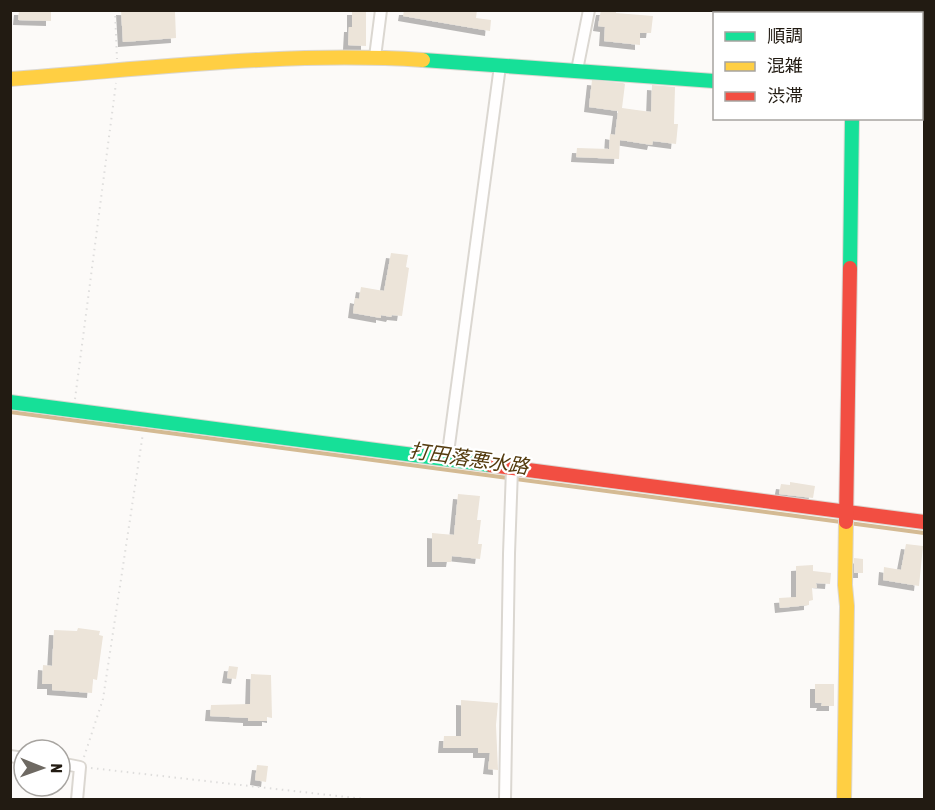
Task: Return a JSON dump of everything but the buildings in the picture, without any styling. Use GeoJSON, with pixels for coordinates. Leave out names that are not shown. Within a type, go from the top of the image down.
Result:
{"type":"FeatureCollection","features":[{"type":"Feature","properties":{"kind":"street"},"geometry":{"type":"LineString","coordinates":[[375,57],[381,10]]}},
{"type":"Feature","properties":{"kind":"street"},"geometry":{"type":"LineString","coordinates":[[577,70],[589,10]]}},
{"type":"Feature","properties":{"kind":"street"},"geometry":{"type":"LineString","coordinates":[[10,79],[307,57],[375,57],[713,81]]}},
{"type":"Feature","properties":{"kind":"street"},"geometry":{"type":"LineString","coordinates":[[447,460],[500,66]]}},
{"type":"Feature","properties":{"kind":"street"},"geometry":{"type":"LineString","coordinates":[[844,800],[852,120]]}},
{"type":"Feature","properties":{"kind":"street"},"geometry":{"type":"LineString","coordinates":[[10,402],[924,522]]}},
{"type":"Feature","properties":{"kind":"street"},"geometry":{"type":"LineString","coordinates":[[505,800],[512,469]]}},
{"type":"Feature","properties":{"kind":"street"},"geometry":{"type":"LineString","coordinates":[[72,765],[80,767],[77,800]]}},
{"type":"Feature","properties":{"kind":"path"},"geometry":{"type":"LineString","coordinates":[[73,410],[117,72],[115,10]]}},
{"type":"Feature","properties":{"kind":"path"},"geometry":{"type":"LineString","coordinates":[[144,421],[103,699],[80,767],[373,800]]}},
{"type":"Feature","properties":{"kind":"waterway","name":"打田落悪水路"},"geometry":{"type":"LineString","coordinates":[[10,412],[924,533]]}},
{"type":"Feature","properties":{"kind":"traffic: fast"},"geometry":{"type":"LineString","coordinates":[[423,60],[713,81]]}},
{"type":"Feature","properties":{"kind":"traffic: fast"},"geometry":{"type":"LineString","coordinates":[[850,268],[852,120]]}},
{"type":"Feature","properties":{"kind":"traffic: fast"},"geometry":{"type":"LineString","coordinates":[[10,402],[490,465]]}},
{"type":"Feature","properties":{"kind":"traffic: slow"},"geometry":{"type":"LineString","coordinates":[[10,79],[268,59],[423,60]]}},
{"type":"Feature","properties":{"kind":"traffic: slow"},"geometry":{"type":"LineString","coordinates":[[844,800],[846,522]]}},
{"type":"Feature","properties":{"kind":"traffic: jam"},"geometry":{"type":"LineString","coordinates":[[846,522],[850,268]]}},
{"type":"Feature","properties":{"kind":"traffic: jam"},"geometry":{"type":"LineString","coordinates":[[490,465],[924,522]]}}]}
